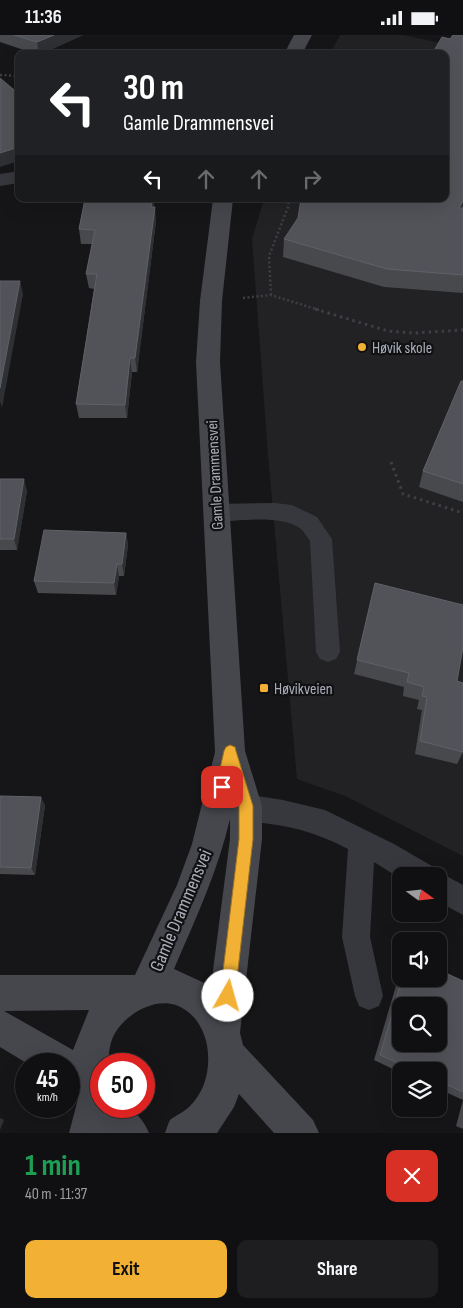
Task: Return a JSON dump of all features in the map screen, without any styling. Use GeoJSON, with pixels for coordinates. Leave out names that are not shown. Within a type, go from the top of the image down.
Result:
{"type":"FeatureCollection","features":[{"type":"Feature","properties":{"kind":"main road"},"geometry":{"type":"LineString","coordinates":[[295,50],[303,35]]}},
{"type":"Feature","properties":{"kind":"main road","name":"Gamle Drammensvei"},"geometry":{"type":"LineString","coordinates":[[184,1133],[202,1121],[217,1102],[226,1079],[226,1043],[246,839],[232,805],[208,362],[211,292],[223,202]]}},
{"type":"Feature","properties":{"kind":"main road","name":"Gamle Drammensvei"},"geometry":{"type":"LineString","coordinates":[[140,989],[192,891],[208,844],[232,805]]}},
{"type":"Feature","properties":{"kind":"main road"},"geometry":{"type":"LineString","coordinates":[[0,993],[140,989],[171,986],[192,993],[211,1009],[226,1043],[300,1133]]}},
{"type":"Feature","properties":{"kind":"main road"},"geometry":{"type":"LineString","coordinates":[[81,1089],[98,1028],[112,1006],[140,989]]}},
{"type":"Feature","properties":{"kind":"main road"},"geometry":{"type":"LineString","coordinates":[[0,1027],[81,1089],[114,1125],[130,1133]]}},
{"type":"Feature","properties":{"kind":"street"},"geometry":{"type":"LineString","coordinates":[[0,180],[15,178]]}},
{"type":"Feature","properties":{"kind":"lane"},"geometry":{"type":"LineString","coordinates":[[215,513],[275,512],[292,514],[309,523],[321,539],[328,652]]}},
{"type":"Feature","properties":{"kind":"lane"},"geometry":{"type":"LineString","coordinates":[[232,805],[325,823],[362,841],[407,867]]}},
{"type":"Feature","properties":{"kind":"lane"},"geometry":{"type":"LineString","coordinates":[[362,841],[356,937],[369,996]]}},
{"type":"Feature","properties":{"kind":"lane"},"geometry":{"type":"LineString","coordinates":[[448,892],[463,901]]}},
{"type":"Feature","properties":{"kind":"path"},"geometry":{"type":"LineString","coordinates":[[0,75],[15,76]]}},
{"type":"Feature","properties":{"kind":"path"},"geometry":{"type":"LineString","coordinates":[[271,295],[269,256],[288,202]]}},
{"type":"Feature","properties":{"kind":"path"},"geometry":{"type":"LineString","coordinates":[[238,298],[271,295],[388,331],[414,333],[463,330]]}},
{"type":"Feature","properties":{"kind":"path"},"geometry":{"type":"LineString","coordinates":[[390,462],[403,494],[463,513]]}},
{"type":"Feature","properties":{"kind":"shaded area","name":"Høvik skole"},"geometry":{"type":"Polygon","coordinates":[[[340,35],[404,35],[463,48],[463,856],[345,796],[297,779],[268,455],[252,239],[263,202],[449,202],[449,50],[332,50],[340,35]]]}},
{"type":"Feature","properties":{"kind":"building"},"geometry":{"type":"Polygon","coordinates":[[[14,35],[54,35],[37,42],[14,35]]]}},
{"type":"Feature","properties":{"kind":"building"},"geometry":{"type":"Polygon","coordinates":[[[453,35],[463,35],[463,201],[459,208],[463,208],[463,275],[387,269],[284,239],[298,218],[301,202],[449,202],[449,50],[434,50],[442,37],[450,39],[453,35]]]}},
{"type":"Feature","properties":{"kind":"building"},"geometry":{"type":"Polygon","coordinates":[[[0,78],[15,91],[15,148],[0,153],[0,78]]]}},
{"type":"Feature","properties":{"kind":"building"},"geometry":{"type":"Polygon","coordinates":[[[84,202],[152,202],[151,207],[155,207],[135,358],[130,358],[125,405],[76,404],[97,274],[86,274],[95,230],[79,229],[84,202]]]}},
{"type":"Feature","properties":{"kind":"building"},"geometry":{"type":"Polygon","coordinates":[[[0,281],[20,281],[0,388],[0,281]]]}},
{"type":"Feature","properties":{"kind":"building"},"geometry":{"type":"Polygon","coordinates":[[[461,381],[463,381],[463,484],[423,471],[461,381]]]}},
{"type":"Feature","properties":{"kind":"building"},"geometry":{"type":"Polygon","coordinates":[[[0,479],[24,479],[14,539],[0,539],[0,479]]]}},
{"type":"Feature","properties":{"kind":"building"},"geometry":{"type":"Polygon","coordinates":[[[44,530],[126,533],[122,564],[117,564],[114,583],[34,581],[44,530]]]}},
{"type":"Feature","properties":{"kind":"building"},"geometry":{"type":"Polygon","coordinates":[[[375,583],[463,605],[463,647],[457,681],[463,683],[463,752],[420,741],[427,697],[422,696],[424,687],[407,682],[409,673],[357,660],[375,583]]]}},
{"type":"Feature","properties":{"kind":"building"},"geometry":{"type":"Polygon","coordinates":[[[0,796],[41,797],[31,868],[0,867],[0,796]]]}},
{"type":"Feature","properties":{"kind":"building"},"geometry":{"type":"Polygon","coordinates":[[[447,974],[463,981],[463,1092],[447,1085],[447,1062],[396,1062],[380,1055],[392,1014],[392,1052],[447,1052],[447,997],[397,997],[400,987],[447,987],[447,974]]]}},
{"type":"Feature","properties":{"kind":"place","name":"Høvik skole"},"geometry":{"type":"Point","coordinates":[362,347]}},
{"type":"Feature","properties":{"kind":"place","name":"Høvikveien"},"geometry":{"type":"Point","coordinates":[264,688]}},
{"type":"Feature","properties":{"kind":"route"},"geometry":{"type":"LineString","coordinates":[[222,787],[230,751],[246,806],[246,839],[228,996]]}}]}
